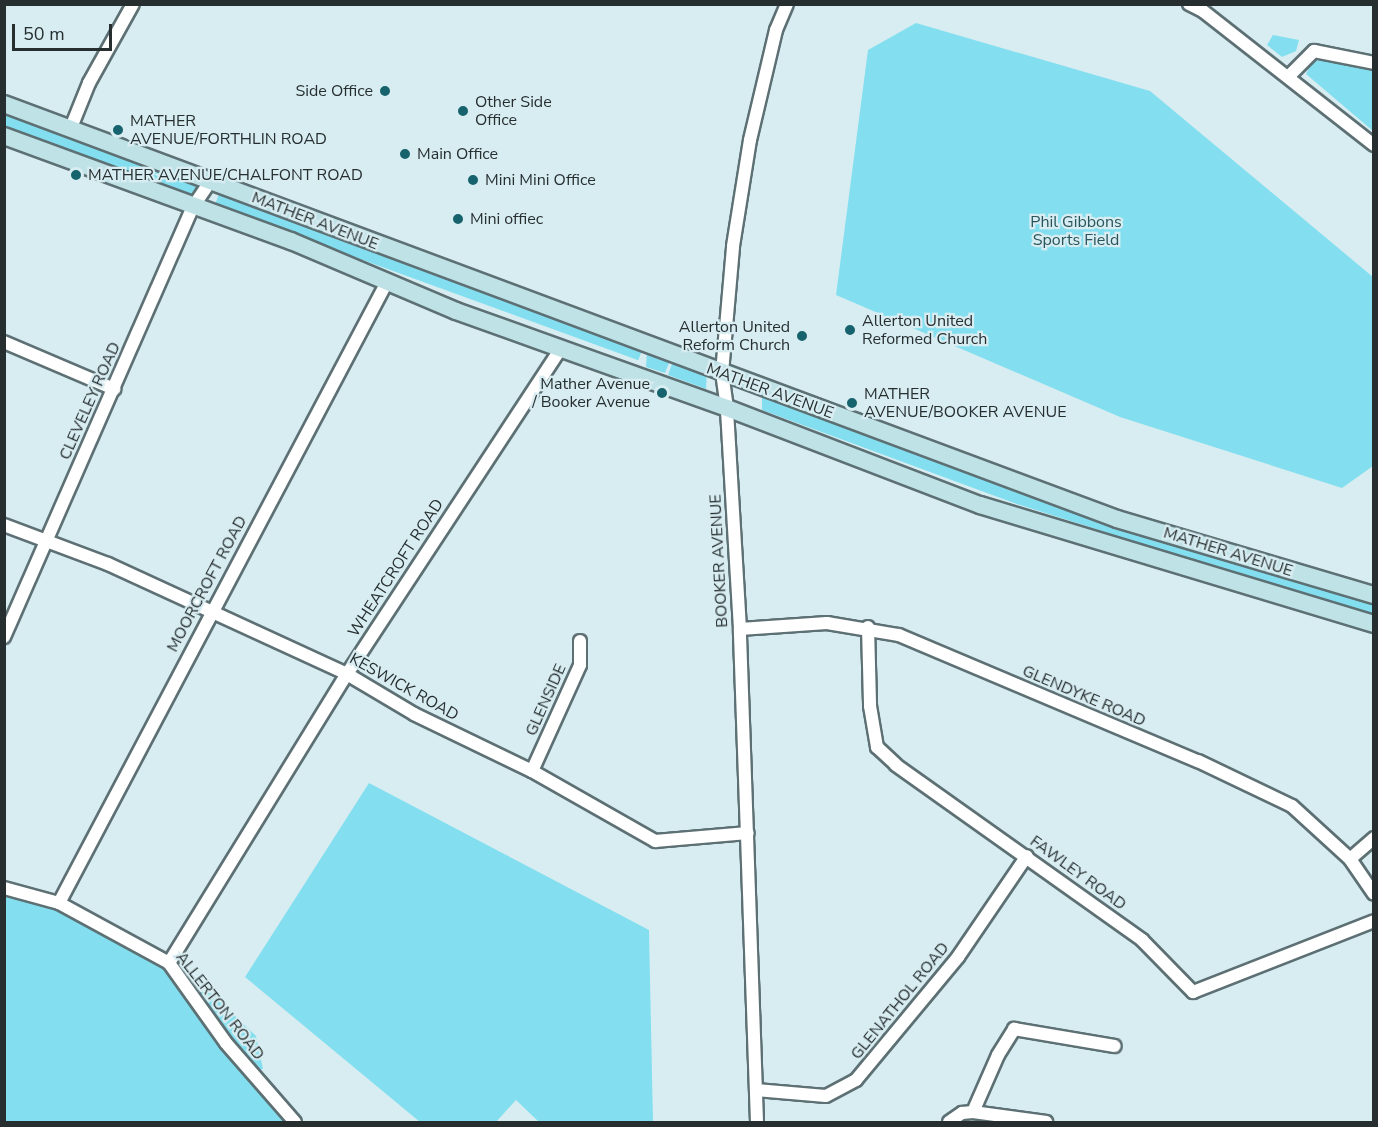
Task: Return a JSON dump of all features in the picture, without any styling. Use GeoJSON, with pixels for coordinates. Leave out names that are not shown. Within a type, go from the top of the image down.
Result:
{"type":"FeatureCollection","features":[{"type":"Feature","properties":{"kind":"main road","name":"MATHER AVENUE"},"geometry":{"type":"LineString","coordinates":[[4,104],[722,374],[1116,519],[1374,595]]}},
{"type":"Feature","properties":{"kind":"main road","name":"MATHER AVENUE"},"geometry":{"type":"LineString","coordinates":[[4,136],[291,241],[387,282],[728,408],[981,505],[1374,624]]}},
{"type":"Feature","properties":{"kind":"street"},"geometry":{"type":"LineString","coordinates":[[70,130],[89,83],[133,4]]}},
{"type":"Feature","properties":{"kind":"street","name":"BOOKER AVENUE"},"geometry":{"type":"LineString","coordinates":[[757,1122],[740,629],[728,408],[722,374],[733,246],[750,140],[776,30],[787,4]]}},
{"type":"Feature","properties":{"kind":"street"},"geometry":{"type":"LineString","coordinates":[[1189,4],[1203,11],[1374,145]]}},
{"type":"Feature","properties":{"kind":"street"},"geometry":{"type":"LineString","coordinates":[[1288,77],[1314,51],[1374,63]]}},
{"type":"Feature","properties":{"kind":"street","name":"CLEVELEY ROAD"},"geometry":{"type":"LineString","coordinates":[[4,637],[193,207],[210,182]]}},
{"type":"Feature","properties":{"kind":"street","name":"MOORCROFT ROAD"},"geometry":{"type":"LineString","coordinates":[[59,903],[210,611],[387,282]]}},
{"type":"Feature","properties":{"kind":"street"},"geometry":{"type":"LineString","coordinates":[[4,342],[114,389]]}},
{"type":"Feature","properties":{"kind":"street","name":"WHEATCROFT ROAD"},"geometry":{"type":"LineString","coordinates":[[169,963],[347,674],[561,348]]}},
{"type":"Feature","properties":{"kind":"street","name":"KESWICK ROAD"},"geometry":{"type":"LineString","coordinates":[[4,525],[108,564],[347,674],[414,714],[532,771],[655,841],[748,833]]}},
{"type":"Feature","properties":{"kind":"street","name":"GLENDYKE ROAD"},"geometry":{"type":"LineString","coordinates":[[740,629],[827,623],[868,627],[899,635],[1198,761],[1292,806],[1350,859],[1374,894]]}},
{"type":"Feature","properties":{"kind":"street","name":"FAWLEY ROAD"},"geometry":{"type":"LineString","coordinates":[[868,627],[870,706],[877,747],[896,765],[1142,940],[1193,992],[1374,921]]}},
{"type":"Feature","properties":{"kind":"street","name":"GLENSIDE"},"geometry":{"type":"LineString","coordinates":[[532,771],[580,665],[580,641]]}},
{"type":"Feature","properties":{"kind":"street"},"geometry":{"type":"LineString","coordinates":[[1350,859],[1374,838]]}},
{"type":"Feature","properties":{"kind":"street","name":"GLENATHOL ROAD"},"geometry":{"type":"LineString","coordinates":[[756,1090],[826,1096],[856,1080],[958,957],[1027,856]]}},
{"type":"Feature","properties":{"kind":"street","name":"ALLERTON ROAD"},"geometry":{"type":"LineString","coordinates":[[4,888],[59,903],[169,963],[226,1043],[295,1122]]}},
{"type":"Feature","properties":{"kind":"street"},"geometry":{"type":"LineString","coordinates":[[972,1112],[998,1055],[1014,1029],[1114,1046]]}},
{"type":"Feature","properties":{"kind":"street"},"geometry":{"type":"LineString","coordinates":[[949,1122],[962,1113],[972,1112],[1046,1122]]}},
{"type":"Feature","properties":{"kind":"green space","name":"Phil Gibbons Sports Field"},"geometry":{"type":"Polygon","coordinates":[[[916,23],[1150,91],[1373,277],[1373,466],[1342,488],[1120,417],[836,295],[868,50],[916,23]]]}},
{"type":"Feature","properties":{"kind":"green space"},"geometry":{"type":"Polygon","coordinates":[[[1273,35],[1299,40],[1296,51],[1282,57],[1267,45],[1273,35]]]}},
{"type":"Feature","properties":{"kind":"green space"},"geometry":{"type":"Polygon","coordinates":[[[1330,57],[1373,67],[1373,131],[1306,74],[1313,61],[1329,60],[1330,57]]]}},
{"type":"Feature","properties":{"kind":"green space"},"geometry":{"type":"Polygon","coordinates":[[[4,110],[202,182],[196,200],[4,130],[4,110]]]}},
{"type":"Feature","properties":{"kind":"green space"},"geometry":{"type":"Polygon","coordinates":[[[220,191],[644,345],[638,360],[215,206],[220,191]]]}},
{"type":"Feature","properties":{"kind":"green space"},"geometry":{"type":"Polygon","coordinates":[[[647,350],[671,358],[665,373],[646,367],[647,350]]]}},
{"type":"Feature","properties":{"kind":"green space"},"geometry":{"type":"Polygon","coordinates":[[[674,358],[707,370],[706,389],[668,375],[674,358]]]}},
{"type":"Feature","properties":{"kind":"green space"},"geometry":{"type":"Polygon","coordinates":[[[762,392],[1373,599],[1373,617],[1014,503],[762,410],[762,392]]]}},
{"type":"Feature","properties":{"kind":"green space"},"geometry":{"type":"Polygon","coordinates":[[[369,783],[649,930],[653,1122],[539,1122],[516,1100],[496,1122],[420,1122],[245,977],[369,783]]]}},
{"type":"Feature","properties":{"kind":"green space"},"geometry":{"type":"Polygon","coordinates":[[[4,888],[59,903],[169,963],[188,990],[211,993],[256,1036],[263,1069],[250,1070],[288,1122],[5,1122],[4,888]]]}},
{"type":"Feature","properties":{"kind":"place","name":"Side Office"},"geometry":{"type":"Point","coordinates":[385,91]}},
{"type":"Feature","properties":{"kind":"place","name":"Other Side Office"},"geometry":{"type":"Point","coordinates":[463,111]}},
{"type":"Feature","properties":{"kind":"place","name":"MATHER AVENUE/FORTHLIN ROAD"},"geometry":{"type":"Point","coordinates":[118,130]}},
{"type":"Feature","properties":{"kind":"place","name":"Main Office"},"geometry":{"type":"Point","coordinates":[405,154]}},
{"type":"Feature","properties":{"kind":"place","name":"MATHER AVENUE/CHALFONT ROAD"},"geometry":{"type":"Point","coordinates":[76,175]}},
{"type":"Feature","properties":{"kind":"place","name":"Mini Mini Office"},"geometry":{"type":"Point","coordinates":[473,180]}},
{"type":"Feature","properties":{"kind":"place","name":"Mini offiec"},"geometry":{"type":"Point","coordinates":[458,219]}},
{"type":"Feature","properties":{"kind":"place","name":"Allerton United Reformed Church"},"geometry":{"type":"Point","coordinates":[850,330]}},
{"type":"Feature","properties":{"kind":"place","name":"Allerton United Reform Church"},"geometry":{"type":"Point","coordinates":[802,336]}},
{"type":"Feature","properties":{"kind":"place","name":"Mather Avenue / Booker Avenue"},"geometry":{"type":"Point","coordinates":[662,393]}},
{"type":"Feature","properties":{"kind":"place","name":"MATHER AVENUE/BOOKER AVENUE"},"geometry":{"type":"Point","coordinates":[852,403]}}]}
